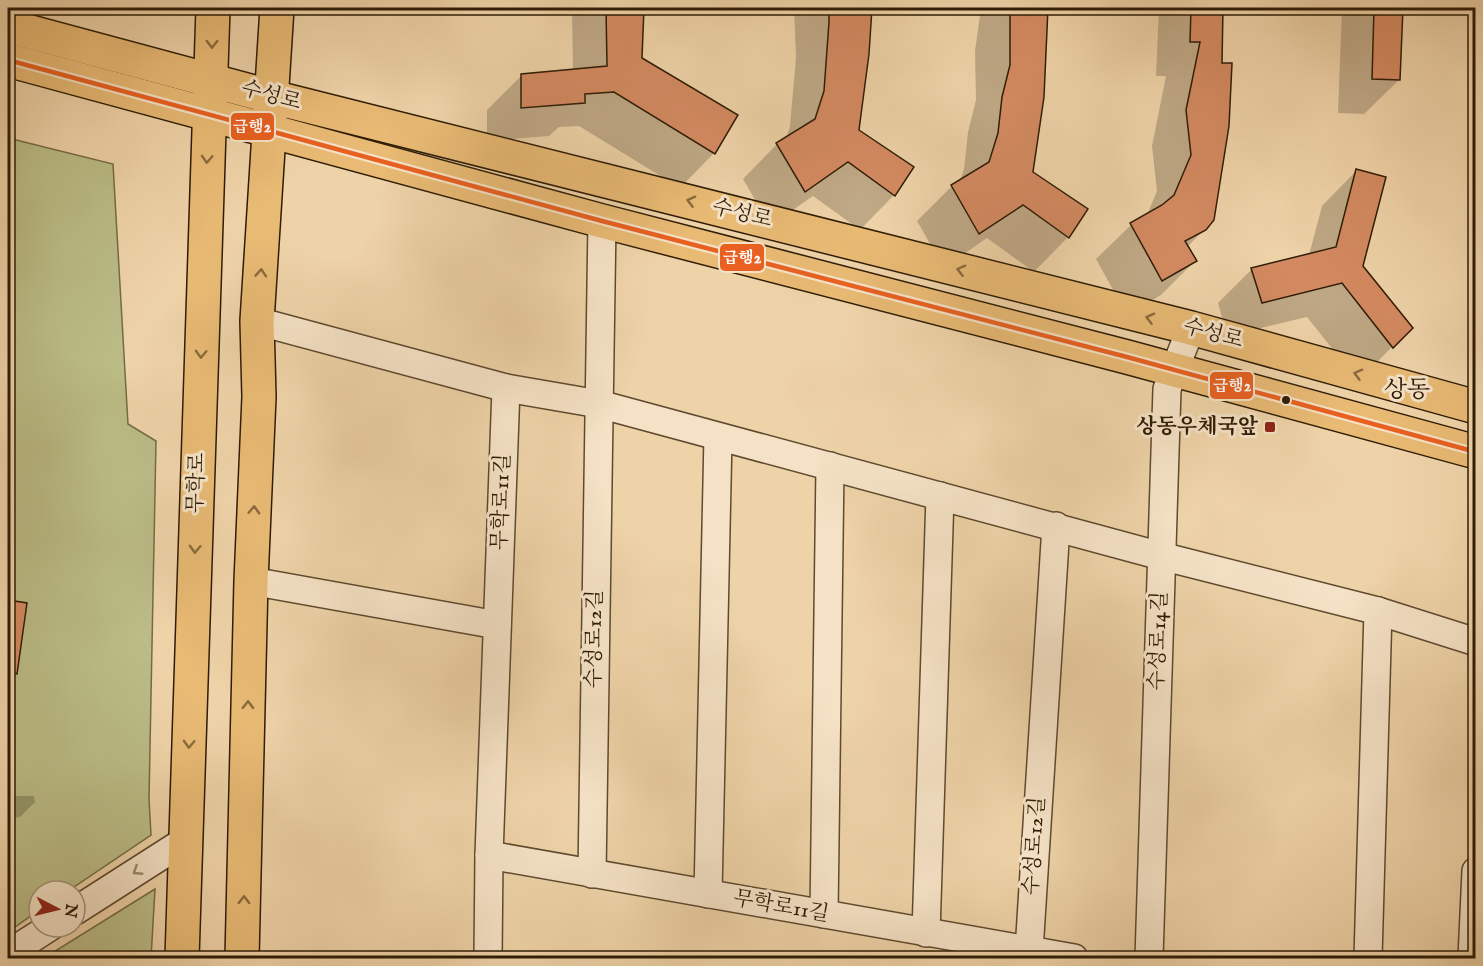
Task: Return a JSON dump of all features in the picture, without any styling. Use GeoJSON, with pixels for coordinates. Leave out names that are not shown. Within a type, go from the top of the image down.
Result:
{"type":"FeatureCollection","features":[{"type":"Feature","properties":{"kind":"main road","name":"무학로"},"geometry":{"type":"LineString","coordinates":[[182,958],[213,8]]}},
{"type":"Feature","properties":{"kind":"main road"},"geometry":{"type":"LineString","coordinates":[[242,958],[251,581],[259,397],[257,321],[277,8]]}},
{"type":"Feature","properties":{"kind":"main road","name":"수성로"},"geometry":{"type":"LineString","coordinates":[[8,27],[1191,328],[1476,406]]}},
{"type":"Feature","properties":{"kind":"main road","name":"수성로"},"geometry":{"type":"LineString","coordinates":[[8,60],[602,221],[1174,370],[1476,452]]}},
{"type":"Feature","properties":{"kind":"street","name":"수성로12길"},"geometry":{"type":"LineString","coordinates":[[592,873],[602,221]]}},
{"type":"Feature","properties":{"kind":"street"},"geometry":{"type":"LineString","coordinates":[[257,321],[506,388],[599,404],[1161,556],[1378,611],[1476,642]]}},
{"type":"Feature","properties":{"kind":"street","name":"수성로14길"},"geometry":{"type":"LineString","coordinates":[[1149,958],[1167,389],[1191,328]]}},
{"type":"Feature","properties":{"kind":"street","name":"무학로11길"},"geometry":{"type":"LineString","coordinates":[[488,958],[489,855],[506,388]]}},
{"type":"Feature","properties":{"kind":"street"},"geometry":{"type":"LineString","coordinates":[[708,894],[718,437]]}},
{"type":"Feature","properties":{"kind":"street"},"geometry":{"type":"LineString","coordinates":[[824,914],[830,466]]}},
{"type":"Feature","properties":{"kind":"street"},"geometry":{"type":"LineString","coordinates":[[926,933],[940,496]]}},
{"type":"Feature","properties":{"kind":"street","name":"수성로12길"},"geometry":{"type":"LineString","coordinates":[[1029,951],[1056,526]]}},
{"type":"Feature","properties":{"kind":"street"},"geometry":{"type":"LineString","coordinates":[[251,581],[497,625]]}},
{"type":"Feature","properties":{"kind":"street"},"geometry":{"type":"LineString","coordinates":[[1368,958],[1378,611]]}},
{"type":"Feature","properties":{"kind":"street"},"geometry":{"type":"LineString","coordinates":[[87,903],[186,840]]}},
{"type":"Feature","properties":{"kind":"street","name":"무학로11길"},"geometry":{"type":"LineString","coordinates":[[489,855],[1074,958]]}},
{"type":"Feature","properties":{"kind":"street"},"geometry":{"type":"LineString","coordinates":[[1472,958],[1476,871]]}},
{"type":"Feature","properties":{"kind":"street"},"geometry":{"type":"LineString","coordinates":[[8,954],[31,939]]}},
{"type":"Feature","properties":{"kind":"green space"},"geometry":{"type":"Polygon","coordinates":[[[8,138],[113,164],[128,424],[156,441],[149,799],[151,835],[86,879],[27,879],[27,919],[8,932],[8,138]]]}},
{"type":"Feature","properties":{"kind":"green space"},"geometry":{"type":"Polygon","coordinates":[[[155,889],[151,958],[44,958],[75,939],[87,939],[87,931],[155,889]]]}},
{"type":"Feature","properties":{"kind":"building"},"geometry":{"type":"Polygon","coordinates":[[[606,8],[644,8],[642,58],[738,115],[715,154],[614,92],[585,94],[585,103],[521,108],[521,74],[607,66],[606,8]]]}},
{"type":"Feature","properties":{"kind":"building"},"geometry":{"type":"Polygon","coordinates":[[[829,8],[872,8],[869,54],[859,130],[914,167],[895,196],[848,162],[805,192],[776,143],[815,119],[824,91],[829,8]]]}},
{"type":"Feature","properties":{"kind":"building"},"geometry":{"type":"Polygon","coordinates":[[[1010,8],[1048,8],[1044,97],[1033,172],[1088,209],[1069,238],[1023,205],[979,234],[951,185],[989,162],[998,133],[1002,97],[1010,65],[1010,8]]]}},
{"type":"Feature","properties":{"kind":"building"},"geometry":{"type":"Polygon","coordinates":[[[1191,8],[1223,8],[1222,63],[1232,63],[1229,126],[1214,220],[1206,230],[1185,241],[1197,261],[1162,281],[1130,223],[1162,205],[1174,195],[1191,155],[1186,110],[1200,42],[1190,42],[1191,8]]]}},
{"type":"Feature","properties":{"kind":"building"},"geometry":{"type":"Polygon","coordinates":[[[1374,8],[1403,8],[1400,80],[1372,79],[1374,8]]]}},
{"type":"Feature","properties":{"kind":"building"},"geometry":{"type":"Polygon","coordinates":[[[1356,169],[1386,177],[1363,266],[1413,328],[1393,348],[1342,283],[1262,303],[1251,268],[1336,247],[1356,169]]]}},
{"type":"Feature","properties":{"kind":"building"},"geometry":{"type":"Polygon","coordinates":[[[8,600],[27,603],[17,674],[8,673],[8,600]]]}},
{"type":"Feature","properties":{"kind":"transit line","name":"급행2"},"geometry":{"type":"LineString","coordinates":[[8,60],[602,221],[1127,357],[1476,452]]}},
{"type":"Feature","properties":{"kind":"place","name":"상동우체국앞"},"geometry":{"type":"Point","coordinates":[1270,427]}},
{"type":"Feature","properties":{"kind":"district","name":"상동"},"geometry":{"type":"Point","coordinates":[1407,390]}}]}
